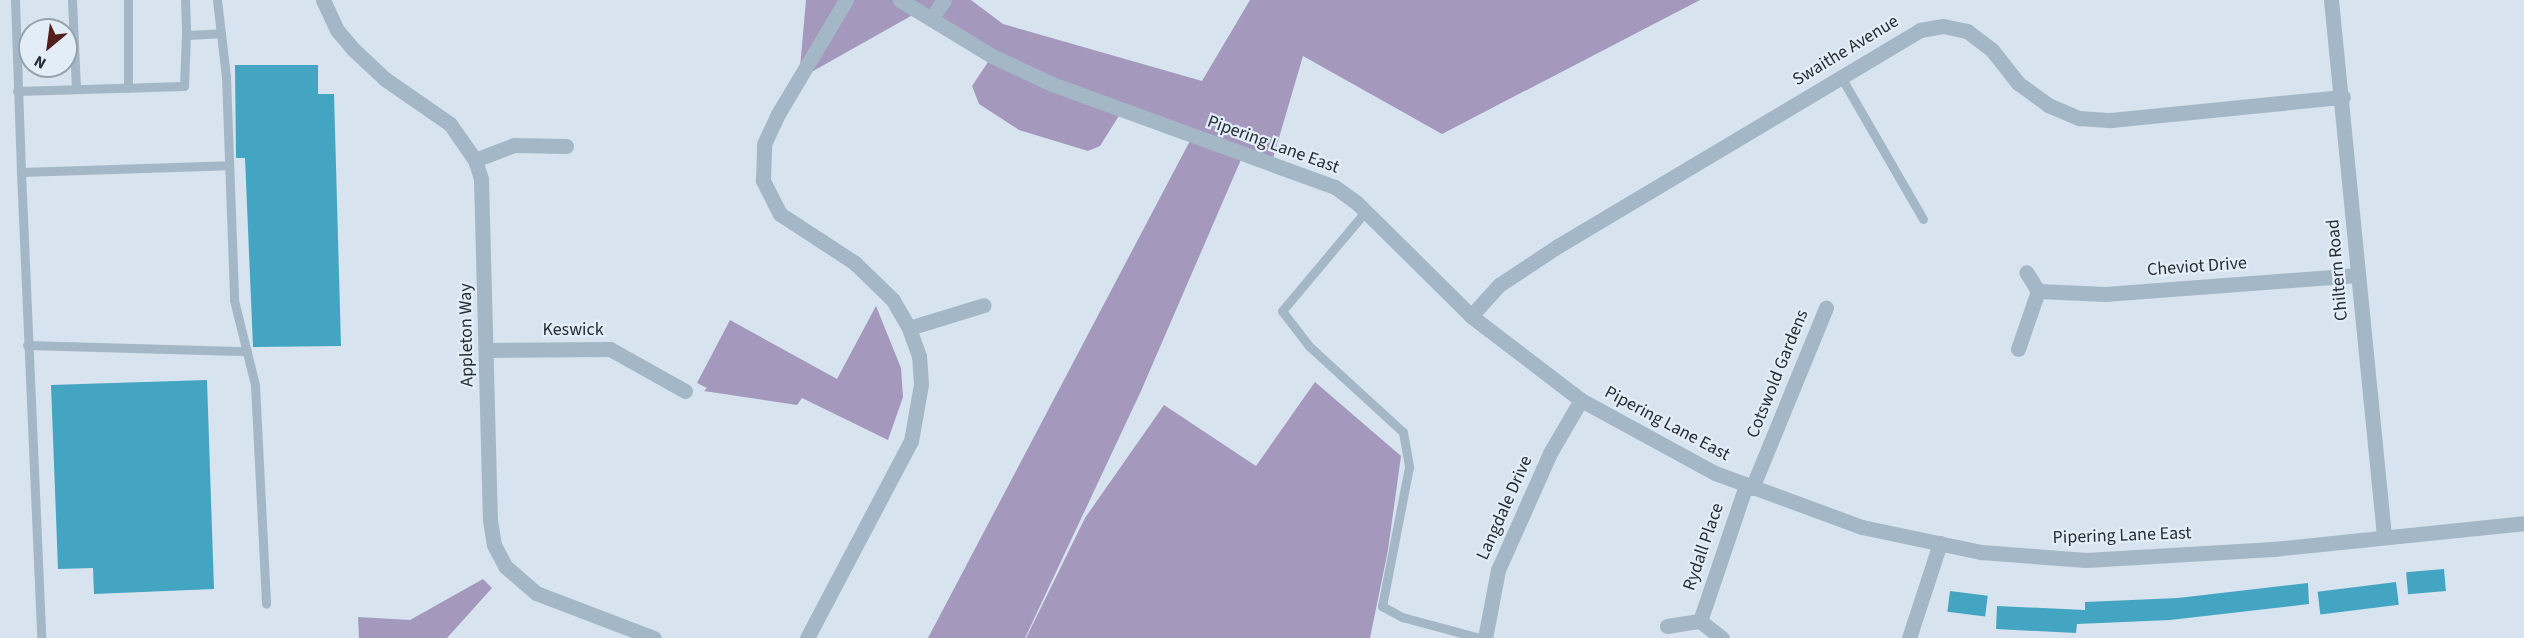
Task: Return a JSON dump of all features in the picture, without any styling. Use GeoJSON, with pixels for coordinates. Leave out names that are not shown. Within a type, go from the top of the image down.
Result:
{"type":"FeatureCollection","features":[{"type":"Feature","properties":{"kind":"street","name":"Appleton Way"},"geometry":{"type":"LineString","coordinates":[[322,0],[337,30],[354,50],[385,79],[450,124],[475,160],[482,179],[490,520],[494,545],[506,566],[536,593],[654,638]]}},
{"type":"Feature","properties":{"kind":"street"},"geometry":{"type":"LineString","coordinates":[[807,638],[911,441],[921,384],[919,356],[909,328],[874,278],[780,214],[763,180],[764,144],[778,114],[846,0]]}},
{"type":"Feature","properties":{"kind":"street","name":"Pipering Lane East"},"geometry":{"type":"LineString","coordinates":[[900,0],[992,56],[1052,84],[1335,187],[1471,316],[1581,400],[1653,443],[1749,486],[1862,526],[1981,552],[2086,560],[2273,549],[2524,523]]}},
{"type":"Feature","properties":{"kind":"street"},"geometry":{"type":"LineString","coordinates":[[931,20],[944,0]]}},
{"type":"Feature","properties":{"kind":"street","name":"Chiltern Road"},"geometry":{"type":"LineString","coordinates":[[2331,0],[2343,97],[2384,536]]}},
{"type":"Feature","properties":{"kind":"street","name":"Swaithe Avenue"},"geometry":{"type":"LineString","coordinates":[[1471,316],[1498,285],[1558,246],[1920,30],[1943,26],[1967,31],[1992,50],[2018,83],[2048,105],[2079,118],[2110,120],[2343,97]]}},
{"type":"Feature","properties":{"kind":"street"},"geometry":{"type":"LineString","coordinates":[[475,160],[514,145],[566,146]]}},
{"type":"Feature","properties":{"kind":"street"},"geometry":{"type":"LineString","coordinates":[[2018,349],[2038,291],[2026,272]]}},
{"type":"Feature","properties":{"kind":"street","name":"Cheviot Drive"},"geometry":{"type":"LineString","coordinates":[[2038,291],[2105,294],[2358,275]]}},
{"type":"Feature","properties":{"kind":"street"},"geometry":{"type":"LineString","coordinates":[[909,328],[984,305]]}},
{"type":"Feature","properties":{"kind":"street","name":"Cotswold Gardens"},"geometry":{"type":"LineString","coordinates":[[1749,486],[1826,308]]}},
{"type":"Feature","properties":{"kind":"street","name":"Keswick"},"geometry":{"type":"LineString","coordinates":[[486,350],[610,349],[685,391]]}},
{"type":"Feature","properties":{"kind":"street","name":"Langdale Drive"},"geometry":{"type":"LineString","coordinates":[[1485,638],[1498,570],[1550,453],[1581,400]]}},
{"type":"Feature","properties":{"kind":"street","name":"Rydall Place"},"geometry":{"type":"LineString","coordinates":[[1700,621],[1749,486]]}},
{"type":"Feature","properties":{"kind":"street"},"geometry":{"type":"LineString","coordinates":[[1909,638],[1940,543]]}},
{"type":"Feature","properties":{"kind":"street","name":"Rydall Place"},"geometry":{"type":"LineString","coordinates":[[1667,626],[1700,621],[1722,638]]}},
{"type":"Feature","properties":{"kind":"lane"},"geometry":{"type":"LineString","coordinates":[[15,0],[27,345],[41,638]]}},
{"type":"Feature","properties":{"kind":"lane"},"geometry":{"type":"LineString","coordinates":[[72,0],[76,89]]}},
{"type":"Feature","properties":{"kind":"lane"},"geometry":{"type":"LineString","coordinates":[[128,0],[128,88]]}},
{"type":"Feature","properties":{"kind":"lane"},"geometry":{"type":"LineString","coordinates":[[18,91],[184,86],[185,0]]}},
{"type":"Feature","properties":{"kind":"lane"},"geometry":{"type":"LineString","coordinates":[[217,0],[221,33],[234,300],[255,385],[266,604]]}},
{"type":"Feature","properties":{"kind":"lane"},"geometry":{"type":"LineString","coordinates":[[186,35],[221,33]]}},
{"type":"Feature","properties":{"kind":"lane"},"geometry":{"type":"LineString","coordinates":[[1841,77],[1923,219]]}},
{"type":"Feature","properties":{"kind":"lane"},"geometry":{"type":"LineString","coordinates":[[21,172],[228,165]]}},
{"type":"Feature","properties":{"kind":"lane"},"geometry":{"type":"LineString","coordinates":[[1365,213],[1282,311],[1309,346],[1403,432],[1409,467],[1382,606],[1402,617],[1480,638]]}},
{"type":"Feature","properties":{"kind":"lane"},"geometry":{"type":"LineString","coordinates":[[27,345],[247,351]]}},
{"type":"Feature","properties":{"kind":"shaded area"},"geometry":{"type":"Polygon","coordinates":[[[806,0],[971,0],[1003,24],[1202,81],[1250,0],[1700,0],[1442,134],[1303,56],[1271,165],[1243,155],[1141,391],[1025,638],[928,638],[1192,137],[1122,111],[1100,146],[1088,151],[1019,130],[979,104],[972,86],[992,56],[918,12],[799,79],[806,0]]]}},
{"type":"Feature","properties":{"kind":"shaded area"},"geometry":{"type":"Polygon","coordinates":[[[876,306],[901,368],[903,397],[888,440],[802,398],[797,405],[704,391],[707,388],[697,383],[730,320],[837,379],[876,306]]]}},
{"type":"Feature","properties":{"kind":"shaded area"},"geometry":{"type":"Polygon","coordinates":[[[1315,382],[1401,456],[1388,550],[1370,638],[1026,638],[1085,518],[1164,405],[1256,466],[1315,382]]]}},
{"type":"Feature","properties":{"kind":"shaded area"},"geometry":{"type":"Polygon","coordinates":[[[483,579],[492,588],[447,638],[359,638],[358,617],[410,620],[483,579]]]}},
{"type":"Feature","properties":{"kind":"building"},"geometry":{"type":"Polygon","coordinates":[[[235,65],[318,65],[318,94],[334,94],[341,346],[253,347],[245,158],[236,158],[235,65]]]}},
{"type":"Feature","properties":{"kind":"building"},"geometry":{"type":"Polygon","coordinates":[[[207,380],[214,589],[94,594],[93,568],[58,569],[51,385],[207,380]]]}},
{"type":"Feature","properties":{"kind":"building"},"geometry":{"type":"Polygon","coordinates":[[[2444,569],[2446,591],[2408,594],[2406,572],[2444,569]]]}},
{"type":"Feature","properties":{"kind":"building"},"geometry":{"type":"Polygon","coordinates":[[[2396,582],[2399,605],[2320,614],[2318,592],[2396,582]]]}},
{"type":"Feature","properties":{"kind":"building"},"geometry":{"type":"Polygon","coordinates":[[[2308,583],[2309,604],[2170,620],[2077,624],[2076,633],[1996,629],[1997,606],[2085,610],[2085,602],[2178,598],[2308,583]]]}},
{"type":"Feature","properties":{"kind":"building"},"geometry":{"type":"Polygon","coordinates":[[[1950,591],[1988,596],[1985,616],[1947,612],[1950,591]]]}}]}
